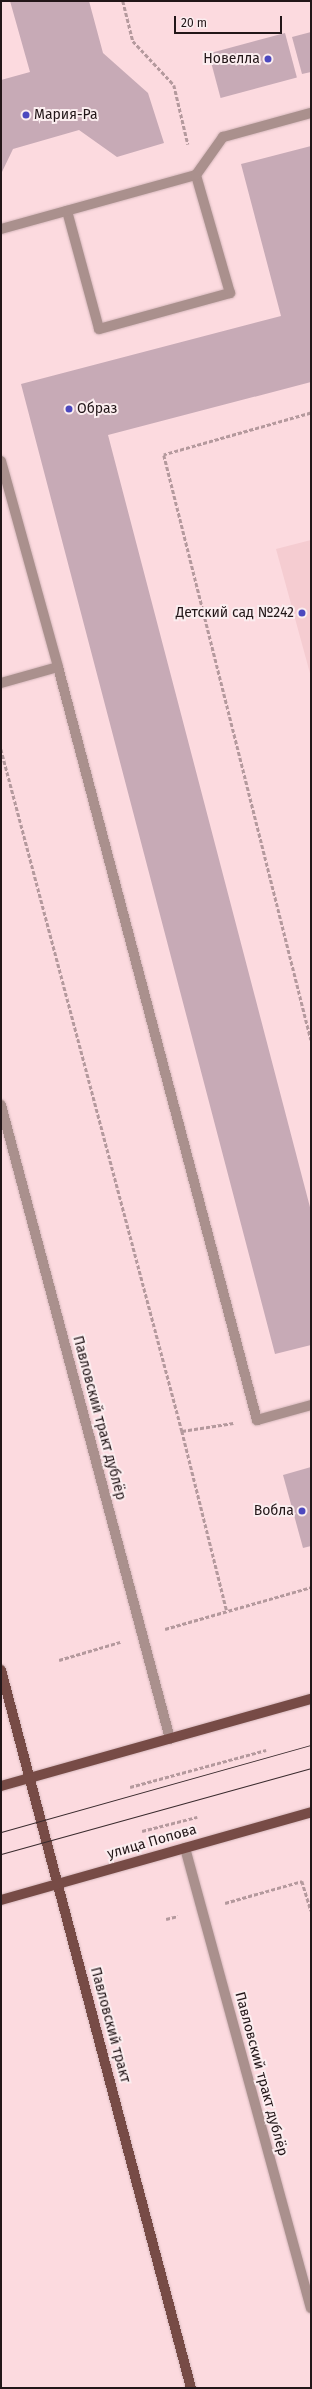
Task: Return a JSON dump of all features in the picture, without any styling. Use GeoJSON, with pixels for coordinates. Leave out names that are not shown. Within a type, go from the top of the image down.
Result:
{"type":"FeatureCollection","features":[{"type":"Feature","properties":{"kind":"main road","name":"Павловский тракт"},"geometry":{"type":"LineString","coordinates":[[1,1670],[59,1884],[191,2388]]}},
{"type":"Feature","properties":{"kind":"main road"},"geometry":{"type":"LineString","coordinates":[[1,1786],[311,1699]]}},
{"type":"Feature","properties":{"kind":"main road","name":"улица Попова"},"geometry":{"type":"LineString","coordinates":[[1,1900],[311,1812]]}},
{"type":"Feature","properties":{"kind":"street"},"geometry":{"type":"LineString","coordinates":[[1,229],[196,176],[223,137],[311,113]]}},
{"type":"Feature","properties":{"kind":"street"},"geometry":{"type":"LineString","coordinates":[[67,211],[99,329],[230,293],[196,176]]}},
{"type":"Feature","properties":{"kind":"street"},"geometry":{"type":"LineString","coordinates":[[1,461],[58,667],[257,1420],[311,1405]]}},
{"type":"Feature","properties":{"kind":"street"},"geometry":{"type":"LineString","coordinates":[[1,683],[58,667]]}},
{"type":"Feature","properties":{"kind":"street","name":"Павловский тракт дублёр"},"geometry":{"type":"LineString","coordinates":[[1,1105],[170,1739]]}},
{"type":"Feature","properties":{"kind":"street","name":"Павловский тракт дублёр"},"geometry":{"type":"LineString","coordinates":[[185,1848],[311,2308]]}},
{"type":"Feature","properties":{"kind":"path"},"geometry":{"type":"LineString","coordinates":[[123,1],[133,41],[174,85],[196,176]]}},
{"type":"Feature","properties":{"kind":"path"},"geometry":{"type":"LineString","coordinates":[[311,413],[164,455],[311,1040]]}},
{"type":"Feature","properties":{"kind":"path"},"geometry":{"type":"LineString","coordinates":[[1,749],[182,1431],[227,1611]]}},
{"type":"Feature","properties":{"kind":"path"},"geometry":{"type":"LineString","coordinates":[[182,1431],[257,1420]]}},
{"type":"Feature","properties":{"kind":"path"},"geometry":{"type":"LineString","coordinates":[[59,1660],[311,1587]]}},
{"type":"Feature","properties":{"kind":"path"},"geometry":{"type":"LineString","coordinates":[[130,1787],[266,1750]]}},
{"type":"Feature","properties":{"kind":"path"},"geometry":{"type":"LineString","coordinates":[[166,1919],[302,1881],[311,1911]]}},
{"type":"Feature","properties":{"kind":"shaded area","name":"Детский сад №242"},"geometry":{"type":"Polygon","coordinates":[[[311,540],[311,677],[276,549],[311,540]]]}},
{"type":"Feature","properties":{"kind":"building"},"geometry":{"type":"Polygon","coordinates":[[[10,1],[89,1],[103,53],[148,93],[164,143],[117,157],[79,130],[13,149],[1,174],[1,80],[30,72],[10,1]]]}},
{"type":"Feature","properties":{"kind":"building"},"geometry":{"type":"Polygon","coordinates":[[[311,32],[311,72],[302,74],[292,37],[311,32]]]}},
{"type":"Feature","properties":{"kind":"building"},"geometry":{"type":"Polygon","coordinates":[[[285,33],[297,77],[221,98],[209,53],[285,33]]]}},
{"type":"Feature","properties":{"kind":"building"},"geometry":{"type":"Polygon","coordinates":[[[311,146],[311,382],[108,435],[311,1211],[311,1345],[275,1354],[21,384],[281,316],[241,164],[311,146]]]}},
{"type":"Feature","properties":{"kind":"building","name":"Вобла"},"geometry":{"type":"Polygon","coordinates":[[[311,1467],[311,1546],[303,1548],[283,1475],[311,1467]]]}},
{"type":"Feature","properties":{"kind":"tram line"},"geometry":{"type":"LineString","coordinates":[[1,1832],[311,1745]]}},
{"type":"Feature","properties":{"kind":"tram line"},"geometry":{"type":"LineString","coordinates":[[1,1854],[311,1768]]}},
{"type":"Feature","properties":{"kind":"place","name":"Новелла"},"geometry":{"type":"Point","coordinates":[268,59]}},
{"type":"Feature","properties":{"kind":"place","name":"Мария-Ра"},"geometry":{"type":"Point","coordinates":[26,115]}},
{"type":"Feature","properties":{"kind":"place","name":"Образ"},"geometry":{"type":"Point","coordinates":[69,409]}},
{"type":"Feature","properties":{"kind":"place","name":"Детский сад №242"},"geometry":{"type":"Point","coordinates":[302,613]}},
{"type":"Feature","properties":{"kind":"place","name":"Вобла"},"geometry":{"type":"Point","coordinates":[302,1511]}}]}
